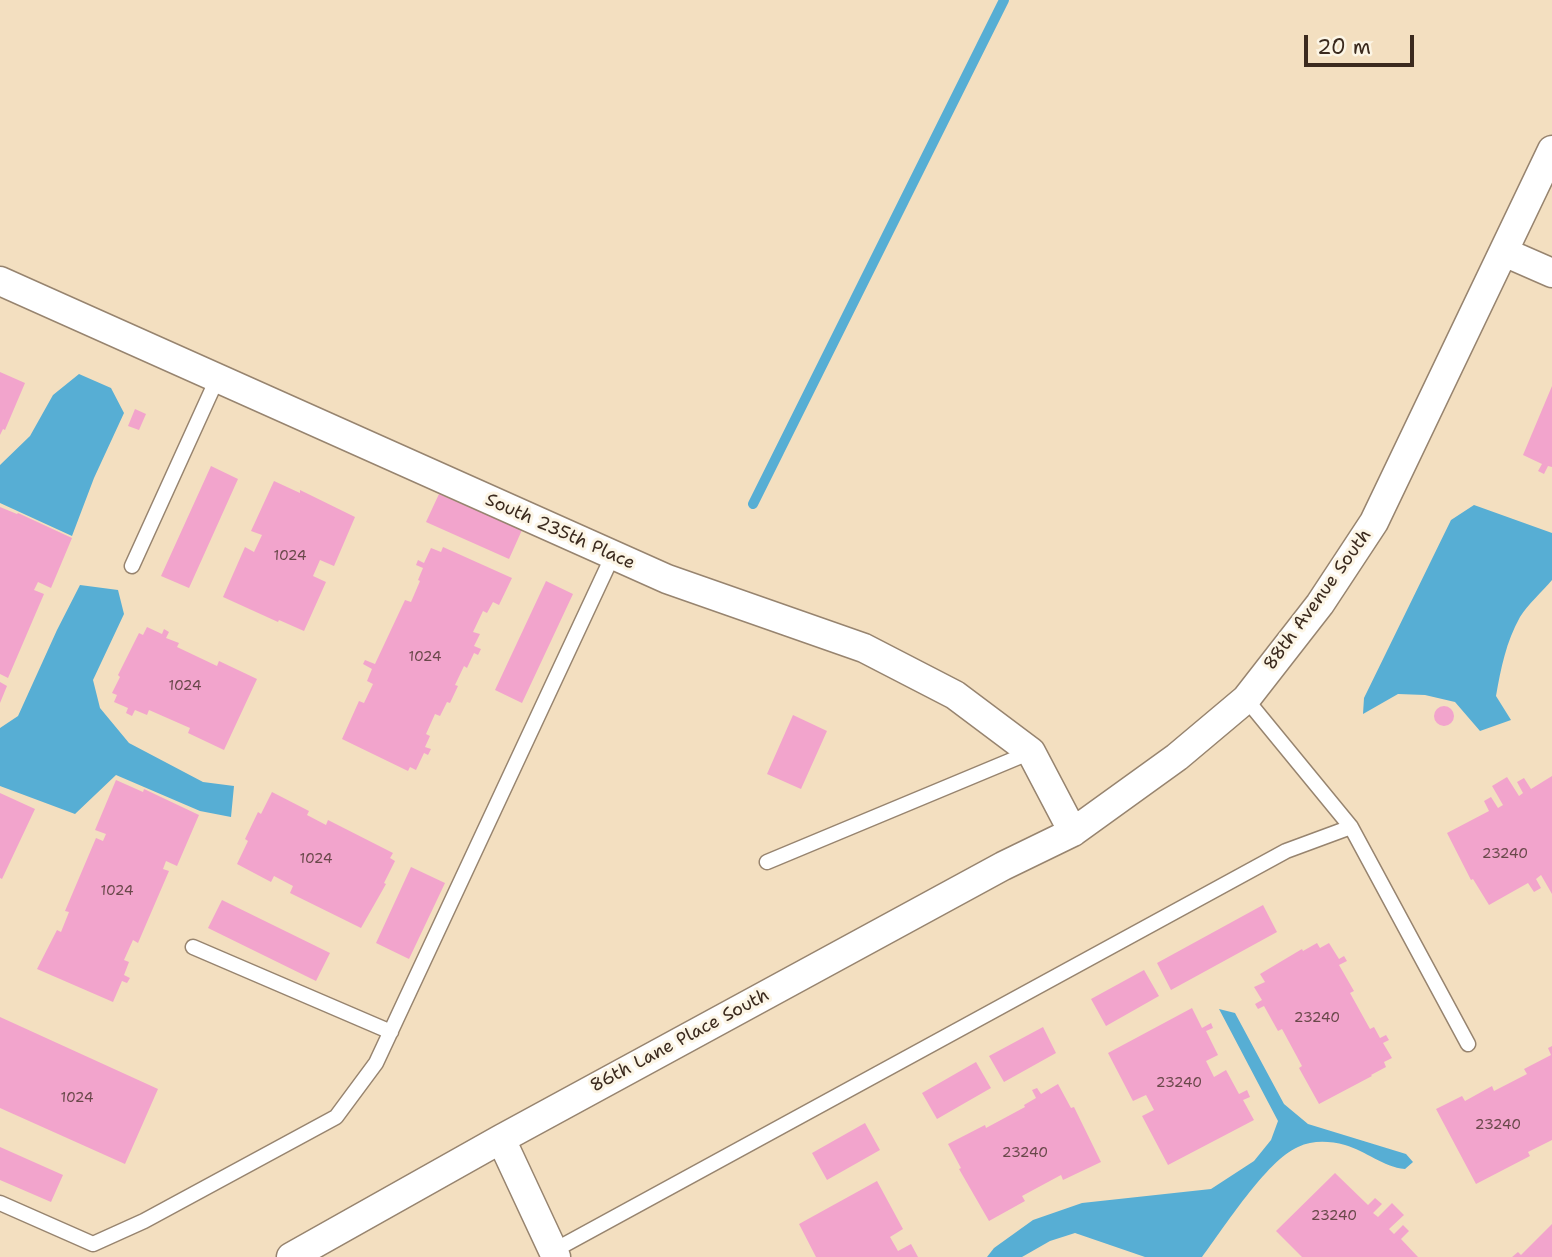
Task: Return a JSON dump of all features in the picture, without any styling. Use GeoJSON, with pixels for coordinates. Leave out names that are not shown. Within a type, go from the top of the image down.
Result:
{"type":"FeatureCollection","features":[{"type":"Feature","properties":{"kind":"street","name":"88th Avenue South"},"geometry":{"type":"LineString","coordinates":[[1073,832],[1177,757],[1246,699],[1320,604],[1374,522],[1552,150]]}},
{"type":"Feature","properties":{"kind":"street"},"geometry":{"type":"LineString","coordinates":[[1504,253],[1552,273]]}},
{"type":"Feature","properties":{"kind":"street","name":"South 235th Place"},"geometry":{"type":"LineString","coordinates":[[0,281],[667,579],[864,648],[955,695],[1031,752],[1073,832]]}},
{"type":"Feature","properties":{"kind":"street","name":"86th Lane Place South"},"geometry":{"type":"LineString","coordinates":[[291,1257],[501,1139],[1003,866],[1073,832]]}},
{"type":"Feature","properties":{"kind":"street"},"geometry":{"type":"LineString","coordinates":[[501,1139],[555,1254]]}},
{"type":"Feature","properties":{"kind":"lane"},"geometry":{"type":"LineString","coordinates":[[132,566],[218,379]]}},
{"type":"Feature","properties":{"kind":"lane"},"geometry":{"type":"LineString","coordinates":[[0,1203],[93,1244],[144,1221],[336,1117],[376,1063],[613,555]]}},
{"type":"Feature","properties":{"kind":"lane"},"geometry":{"type":"LineString","coordinates":[[1246,699],[1351,827],[1468,1044]]}},
{"type":"Feature","properties":{"kind":"lane"},"geometry":{"type":"LineString","coordinates":[[767,862],[1031,752]]}},
{"type":"Feature","properties":{"kind":"lane"},"geometry":{"type":"LineString","coordinates":[[555,1254],[1286,851],[1351,827]]}},
{"type":"Feature","properties":{"kind":"lane"},"geometry":{"type":"LineString","coordinates":[[193,947],[391,1032]]}},
{"type":"Feature","properties":{"kind":"water"},"geometry":{"type":"Polygon","coordinates":[[[79,374],[111,388],[124,413],[94,478],[72,536],[0,503],[0,465],[30,436],[53,395],[79,374]]]}},
{"type":"Feature","properties":{"kind":"water"},"geometry":{"type":"Polygon","coordinates":[[[1474,505],[1552,533],[1552,580],[1515,626],[1500,675],[1496,696],[1511,720],[1480,731],[1455,702],[1425,695],[1398,694],[1363,714],[1364,698],[1451,520],[1474,505]]]}},
{"type":"Feature","properties":{"kind":"water"},"geometry":{"type":"Polygon","coordinates":[[[80,585],[118,590],[124,614],[93,680],[100,708],[129,743],[203,782],[234,786],[231,817],[200,811],[116,775],[75,814],[0,786],[0,728],[18,716],[80,585]]]}},
{"type":"Feature","properties":{"kind":"water"},"geometry":{"type":"Polygon","coordinates":[[[1219,1009],[1235,1013],[1284,1104],[1308,1124],[1406,1154],[1413,1162],[1405,1169],[1397,1168],[1353,1148],[1333,1143],[1315,1142],[1298,1147],[1259,1180],[1202,1257],[1145,1257],[1075,1233],[1050,1241],[1022,1257],[987,1257],[994,1248],[1033,1220],[1082,1203],[1211,1189],[1254,1161],[1271,1140],[1278,1121],[1219,1009]]]}},
{"type":"Feature","properties":{"kind":"building"},"geometry":{"type":"Polygon","coordinates":[[[0,372],[25,383],[5,430],[3,429],[0,435],[0,372]]]}},
{"type":"Feature","properties":{"kind":"building"},"geometry":{"type":"Polygon","coordinates":[[[1552,386],[1552,467],[1548,466],[1544,474],[1538,471],[1542,464],[1523,455],[1552,386]]]}},
{"type":"Feature","properties":{"kind":"building"},"geometry":{"type":"Polygon","coordinates":[[[135,409],[146,414],[139,430],[128,426],[135,409]]]}},
{"type":"Feature","properties":{"kind":"building"},"geometry":{"type":"Polygon","coordinates":[[[211,466],[238,479],[189,588],[161,576],[211,466]]]}},
{"type":"Feature","properties":{"kind":"building"},"geometry":{"type":"Polygon","coordinates":[[[274,481],[300,493],[300,490],[355,517],[334,566],[320,560],[313,576],[326,582],[304,631],[223,597],[245,547],[254,552],[262,535],[251,531],[274,481]]]}},
{"type":"Feature","properties":{"kind":"building"},"geometry":{"type":"Polygon","coordinates":[[[439,494],[522,530],[509,559],[426,522],[439,494]]]}},
{"type":"Feature","properties":{"kind":"building"},"geometry":{"type":"Polygon","coordinates":[[[0,507],[72,538],[51,588],[38,582],[34,590],[44,594],[8,678],[0,674],[0,507]]]}},
{"type":"Feature","properties":{"kind":"building"},"geometry":{"type":"Polygon","coordinates":[[[443,547],[512,578],[499,605],[493,602],[487,613],[483,611],[473,632],[480,634],[474,646],[481,649],[478,655],[474,653],[467,668],[464,666],[450,703],[447,702],[440,716],[435,714],[426,734],[430,736],[425,747],[431,749],[428,755],[424,753],[416,770],[410,767],[408,771],[342,739],[359,701],[364,703],[373,684],[367,681],[372,669],[363,664],[365,660],[375,664],[405,600],[411,602],[423,568],[416,565],[418,560],[424,563],[431,548],[441,552],[443,547]]]}},
{"type":"Feature","properties":{"kind":"building"},"geometry":{"type":"Polygon","coordinates":[[[546,581],[573,594],[522,703],[495,690],[546,581]]]}},
{"type":"Feature","properties":{"kind":"building"},"geometry":{"type":"Polygon","coordinates":[[[147,627],[162,634],[164,629],[169,632],[166,638],[179,643],[177,647],[217,666],[219,661],[257,679],[224,750],[188,733],[190,728],[149,710],[147,715],[135,710],[132,716],[126,713],[128,708],[114,702],[117,695],[112,693],[120,677],[118,675],[139,633],[143,635],[147,627]]]}},
{"type":"Feature","properties":{"kind":"building"},"geometry":{"type":"Polygon","coordinates":[[[0,682],[7,686],[0,703],[0,682]]]}},
{"type":"Feature","properties":{"kind":"building"},"geometry":{"type":"Polygon","coordinates":[[[1444,706],[1451,709],[1454,716],[1451,723],[1444,726],[1437,723],[1434,716],[1437,709],[1444,706]]]}},
{"type":"Feature","properties":{"kind":"building"},"geometry":{"type":"Polygon","coordinates":[[[793,715],[827,731],[801,789],[767,774],[793,715]]]}},
{"type":"Feature","properties":{"kind":"building"},"geometry":{"type":"Polygon","coordinates":[[[1552,776],[1552,894],[1541,875],[1536,879],[1541,888],[1534,892],[1528,883],[1489,905],[1473,879],[1471,880],[1447,833],[1489,811],[1484,801],[1491,797],[1498,808],[1503,805],[1492,786],[1507,777],[1519,796],[1523,793],[1517,782],[1524,778],[1531,789],[1552,776]]]}},
{"type":"Feature","properties":{"kind":"building"},"geometry":{"type":"Polygon","coordinates":[[[116,780],[143,792],[144,789],[199,815],[177,866],[166,861],[163,869],[169,871],[138,943],[133,940],[124,960],[129,962],[124,975],[130,978],[127,983],[122,981],[113,1002],[37,969],[57,930],[61,932],[69,912],[65,911],[96,838],[103,841],[106,834],[95,830],[116,780]]]}},
{"type":"Feature","properties":{"kind":"building"},"geometry":{"type":"Polygon","coordinates":[[[272,792],[309,811],[307,815],[326,825],[328,820],[393,853],[390,858],[395,861],[384,883],[386,884],[361,928],[290,893],[293,886],[274,876],[271,882],[237,864],[258,812],[261,814],[272,792]]]}},
{"type":"Feature","properties":{"kind":"building"},"geometry":{"type":"Polygon","coordinates":[[[0,793],[35,809],[2,879],[0,878],[0,793]]]}},
{"type":"Feature","properties":{"kind":"building"},"geometry":{"type":"Polygon","coordinates":[[[411,867],[445,883],[409,959],[376,943],[411,867]]]}},
{"type":"Feature","properties":{"kind":"building"},"geometry":{"type":"Polygon","coordinates":[[[222,900],[330,953],[316,981],[208,928],[222,900]]]}},
{"type":"Feature","properties":{"kind":"building"},"geometry":{"type":"Polygon","coordinates":[[[1263,905],[1277,932],[1171,990],[1157,963],[1263,905]]]}},
{"type":"Feature","properties":{"kind":"building"},"geometry":{"type":"Polygon","coordinates":[[[1317,943],[1320,948],[1329,943],[1339,959],[1344,956],[1347,961],[1339,965],[1354,991],[1350,993],[1370,1029],[1374,1027],[1380,1038],[1386,1035],[1389,1040],[1383,1043],[1392,1058],[1384,1062],[1386,1067],[1372,1076],[1319,1104],[1282,1029],[1278,1031],[1264,1006],[1258,1009],[1255,1004],[1262,1000],[1254,987],[1265,982],[1260,974],[1317,943]]]}},
{"type":"Feature","properties":{"kind":"building"},"geometry":{"type":"Polygon","coordinates":[[[1144,970],[1159,996],[1106,1026],[1091,999],[1144,970]]]}},
{"type":"Feature","properties":{"kind":"building"},"geometry":{"type":"Polygon","coordinates":[[[1192,1008],[1202,1028],[1211,1023],[1213,1028],[1206,1031],[1218,1055],[1206,1061],[1214,1077],[1226,1070],[1239,1094],[1247,1090],[1250,1097],[1243,1100],[1254,1120],[1168,1165],[1142,1116],[1154,1110],[1146,1095],[1133,1101],[1108,1053],[1192,1008]]]}},
{"type":"Feature","properties":{"kind":"building"},"geometry":{"type":"Polygon","coordinates":[[[0,1017],[158,1089],[125,1164],[0,1108],[0,1017]]]}},
{"type":"Feature","properties":{"kind":"building"},"geometry":{"type":"Polygon","coordinates":[[[1043,1027],[1056,1053],[1004,1082],[989,1056],[1043,1027]]]}},
{"type":"Feature","properties":{"kind":"building"},"geometry":{"type":"Polygon","coordinates":[[[1552,1046],[1552,1140],[1528,1152],[1530,1156],[1476,1184],[1436,1109],[1462,1096],[1465,1101],[1492,1086],[1494,1091],[1527,1074],[1524,1069],[1551,1055],[1548,1048],[1552,1046]]]}},
{"type":"Feature","properties":{"kind":"building"},"geometry":{"type":"Polygon","coordinates":[[[976,1062],[991,1088],[937,1119],[922,1093],[976,1062]]]}},
{"type":"Feature","properties":{"kind":"building"},"geometry":{"type":"Polygon","coordinates":[[[1058,1084],[1071,1108],[1074,1107],[1101,1162],[1063,1180],[1061,1175],[1022,1196],[1025,1201],[989,1221],[948,1144],[1025,1107],[1024,1105],[1036,1098],[1032,1090],[1037,1088],[1041,1094],[1058,1084]]]}},
{"type":"Feature","properties":{"kind":"building"},"geometry":{"type":"Polygon","coordinates":[[[865,1123],[880,1150],[827,1180],[812,1153],[865,1123]]]}},
{"type":"Feature","properties":{"kind":"building"},"geometry":{"type":"Polygon","coordinates":[[[0,1147],[63,1175],[51,1202],[0,1180],[0,1147]]]}},
{"type":"Feature","properties":{"kind":"building"},"geometry":{"type":"Polygon","coordinates":[[[1335,1173],[1368,1205],[1375,1198],[1382,1204],[1373,1213],[1378,1217],[1392,1203],[1404,1215],[1389,1229],[1394,1234],[1403,1225],[1409,1231],[1401,1239],[1418,1257],[1302,1257],[1276,1231],[1335,1173]]]}},
{"type":"Feature","properties":{"kind":"building"},"geometry":{"type":"Polygon","coordinates":[[[877,1181],[903,1229],[890,1237],[898,1251],[911,1244],[918,1257],[816,1257],[799,1224],[877,1181]]]}},
{"type":"Feature","properties":{"kind":"building"},"geometry":{"type":"Polygon","coordinates":[[[1552,1224],[1552,1257],[1512,1257],[1518,1252],[1521,1255],[1552,1224]]]}},
{"type":"Feature","properties":{"kind":"waterway"},"geometry":{"type":"LineString","coordinates":[[753,504],[1004,0]]}}]}
